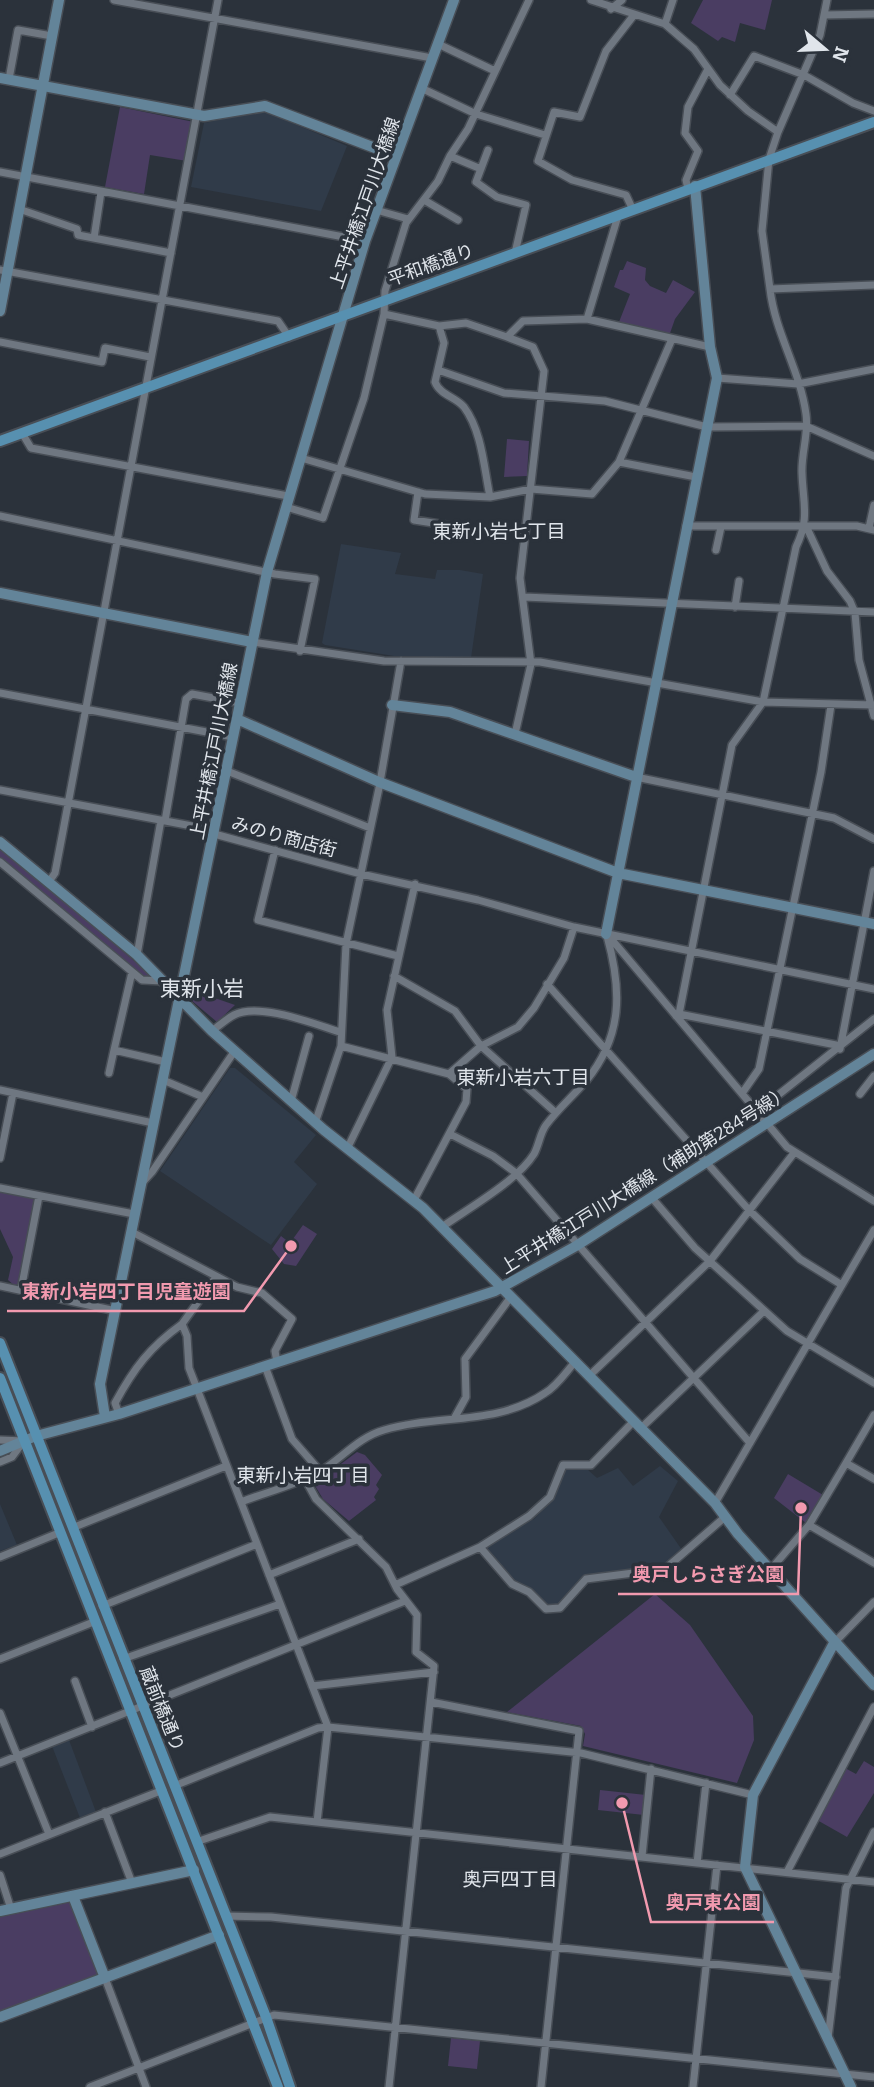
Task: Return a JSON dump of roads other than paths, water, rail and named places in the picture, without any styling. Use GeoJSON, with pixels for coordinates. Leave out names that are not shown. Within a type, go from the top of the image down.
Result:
{"type":"FeatureCollection","features":[{"type":"Feature","properties":{"kind":"main road","name":"平和橋通り"},"geometry":{"type":"LineString","coordinates":[[0,441],[874,122]]}},
{"type":"Feature","properties":{"kind":"main road","name":"蔵前橋通り"},"geometry":{"type":"LineString","coordinates":[[0,1343],[36,1436],[96,1621],[137,1709],[169,1788],[196,1842],[267,2017],[290,2087]]}},
{"type":"Feature","properties":{"kind":"main road","name":"蔵前橋通り"},"geometry":{"type":"LineString","coordinates":[[0,1378],[24,1441],[102,1606],[123,1659],[137,1709]]}},
{"type":"Feature","properties":{"kind":"main road","name":"蔵前橋通り"},"geometry":{"type":"LineString","coordinates":[[169,1788],[194,1870],[278,2087]]}},
{"type":"Feature","properties":{"kind":"street"},"geometry":{"type":"LineString","coordinates":[[0,311],[4,270],[27,177],[59,0]]}},
{"type":"Feature","properties":{"kind":"street"},"geometry":{"type":"LineString","coordinates":[[114,0],[432,58]]}},
{"type":"Feature","properties":{"kind":"street"},"geometry":{"type":"LineString","coordinates":[[48,883],[55,873],[218,0]]}},
{"type":"Feature","properties":{"kind":"street","name":"上平井橋江戸川大橋線"},"geometry":{"type":"LineString","coordinates":[[105,1417],[100,1384],[267,572],[365,241],[454,0]]}},
{"type":"Feature","properties":{"kind":"street"},"geometry":{"type":"LineString","coordinates":[[286,507],[323,518],[364,398],[384,314],[384,301],[408,219],[438,181],[476,114],[529,0]]}},
{"type":"Feature","properties":{"kind":"street"},"geometry":{"type":"LineString","coordinates":[[591,0],[611,9],[666,24],[694,49],[707,71],[730,95],[778,132]]}},
{"type":"Feature","properties":{"kind":"street"},"geometry":{"type":"LineString","coordinates":[[611,9],[622,0]]}},
{"type":"Feature","properties":{"kind":"street"},"geometry":{"type":"LineString","coordinates":[[666,24],[673,0]]}},
{"type":"Feature","properties":{"kind":"street"},"geometry":{"type":"LineString","coordinates":[[827,0],[804,75],[769,159],[762,231],[772,315],[798,384],[806,415],[802,463],[806,526],[827,571],[850,601],[855,613],[859,660],[874,716]]}},
{"type":"Feature","properties":{"kind":"street"},"geometry":{"type":"LineString","coordinates":[[824,15],[874,14]]}},
{"type":"Feature","properties":{"kind":"street"},"geometry":{"type":"LineString","coordinates":[[632,210],[626,195],[572,180],[538,161],[554,112],[580,117],[606,51],[634,16]]}},
{"type":"Feature","properties":{"kind":"street"},"geometry":{"type":"LineString","coordinates":[[52,36],[18,30],[4,79],[196,115],[265,106],[396,156]]}},
{"type":"Feature","properties":{"kind":"street"},"geometry":{"type":"LineString","coordinates":[[438,44],[495,71]]}},
{"type":"Feature","properties":{"kind":"street"},"geometry":{"type":"LineString","coordinates":[[730,95],[754,56],[804,75],[853,103],[874,110]]}},
{"type":"Feature","properties":{"kind":"street"},"geometry":{"type":"LineString","coordinates":[[442,1227],[516,1173],[533,1154],[545,1126],[607,1052],[619,1008],[619,989],[606,934],[716,378],[692,187],[686,180],[698,151],[685,132],[688,107],[707,71]]}},
{"type":"Feature","properties":{"kind":"street"},"geometry":{"type":"LineString","coordinates":[[421,88],[476,114],[545,135]]}},
{"type":"Feature","properties":{"kind":"street"},"geometry":{"type":"LineString","coordinates":[[488,150],[476,182],[500,199],[526,205],[515,253]]}},
{"type":"Feature","properties":{"kind":"street"},"geometry":{"type":"LineString","coordinates":[[450,156],[481,169]]}},
{"type":"Feature","properties":{"kind":"street"},"geometry":{"type":"LineString","coordinates":[[0,172],[365,241]]}},
{"type":"Feature","properties":{"kind":"street"},"geometry":{"type":"LineString","coordinates":[[94,238],[101,192]]}},
{"type":"Feature","properties":{"kind":"street"},"geometry":{"type":"LineString","coordinates":[[424,200],[458,220]]}},
{"type":"Feature","properties":{"kind":"street"},"geometry":{"type":"LineString","coordinates":[[19,209],[76,229],[78,235],[171,253]]}},
{"type":"Feature","properties":{"kind":"street"},"geometry":{"type":"LineString","coordinates":[[376,210],[408,219]]}},
{"type":"Feature","properties":{"kind":"street"},"geometry":{"type":"LineString","coordinates":[[587,318],[618,216]]}},
{"type":"Feature","properties":{"kind":"street"},"geometry":{"type":"LineString","coordinates":[[4,270],[278,321],[289,337]]}},
{"type":"Feature","properties":{"kind":"street"},"geometry":{"type":"LineString","coordinates":[[770,289],[874,285]]}},
{"type":"Feature","properties":{"kind":"street"},"geometry":{"type":"LineString","coordinates":[[384,314],[439,326],[466,323],[529,344],[537,353],[544,371],[520,578],[531,664],[516,734]]}},
{"type":"Feature","properties":{"kind":"street"},"geometry":{"type":"LineString","coordinates":[[507,337],[523,321],[587,318],[710,347]]}},
{"type":"Feature","properties":{"kind":"street"},"geometry":{"type":"LineString","coordinates":[[439,326],[444,343],[435,382],[437,388],[463,406],[478,435],[490,497]]}},
{"type":"Feature","properties":{"kind":"street"},"geometry":{"type":"LineString","coordinates":[[301,458],[418,492],[490,497],[531,489],[592,494],[619,462],[672,340]]}},
{"type":"Feature","properties":{"kind":"street"},"geometry":{"type":"LineString","coordinates":[[0,342],[102,362],[105,348],[150,357]]}},
{"type":"Feature","properties":{"kind":"street"},"geometry":{"type":"LineString","coordinates":[[716,378],[798,384],[874,369]]}},
{"type":"Feature","properties":{"kind":"street"},"geometry":{"type":"LineString","coordinates":[[438,370],[504,393],[605,401],[707,427],[806,426],[874,456]]}},
{"type":"Feature","properties":{"kind":"street"},"geometry":{"type":"LineString","coordinates":[[22,433],[31,448],[288,496]]}},
{"type":"Feature","properties":{"kind":"street"},"geometry":{"type":"LineString","coordinates":[[619,462],[696,477]]}},
{"type":"Feature","properties":{"kind":"street"},"geometry":{"type":"LineString","coordinates":[[418,492],[414,520],[459,527]]}},
{"type":"Feature","properties":{"kind":"street"},"geometry":{"type":"LineString","coordinates":[[686,526],[872,529],[874,505]]}},
{"type":"Feature","properties":{"kind":"street"},"geometry":{"type":"LineString","coordinates":[[0,516],[116,538],[267,572],[315,579],[300,651]]}},
{"type":"Feature","properties":{"kind":"street"},"geometry":{"type":"LineString","coordinates":[[678,1015],[732,745],[763,702],[796,547],[806,526]]}},
{"type":"Feature","properties":{"kind":"street"},"geometry":{"type":"LineString","coordinates":[[716,550],[721,527]]}},
{"type":"Feature","properties":{"kind":"street"},"geometry":{"type":"LineString","coordinates":[[735,607],[739,581]]}},
{"type":"Feature","properties":{"kind":"street"},"geometry":{"type":"LineString","coordinates":[[0,593],[300,651],[401,661],[540,662],[763,702],[872,705]]}},
{"type":"Feature","properties":{"kind":"street"},"geometry":{"type":"LineString","coordinates":[[524,597],[874,612]]}},
{"type":"Feature","properties":{"kind":"street"},"geometry":{"type":"LineString","coordinates":[[316,1123],[341,1046],[346,944],[401,661]]}},
{"type":"Feature","properties":{"kind":"street"},"geometry":{"type":"LineString","coordinates":[[0,693],[233,737]]}},
{"type":"Feature","properties":{"kind":"street"},"geometry":{"type":"LineString","coordinates":[[137,956],[186,699],[192,694],[240,703]]}},
{"type":"Feature","properties":{"kind":"street"},"geometry":{"type":"LineString","coordinates":[[393,705],[450,712],[636,777],[834,818],[874,839]]}},
{"type":"Feature","properties":{"kind":"street"},"geometry":{"type":"LineString","coordinates":[[743,1092],[760,1069],[810,813],[821,772],[831,705]]}},
{"type":"Feature","properties":{"kind":"street"},"geometry":{"type":"LineString","coordinates":[[237,719],[379,782],[618,873],[869,923]]}},
{"type":"Feature","properties":{"kind":"street"},"geometry":{"type":"LineString","coordinates":[[227,771],[370,828]]}},
{"type":"Feature","properties":{"kind":"street","name":"みのり商店街"},"geometry":{"type":"LineString","coordinates":[[0,790],[214,833],[360,874],[415,884],[574,927],[874,989]]}},
{"type":"Feature","properties":{"kind":"street"},"geometry":{"type":"LineString","coordinates":[[0,842],[137,956],[234,1052],[347,1149],[414,1200],[442,1227],[715,1503],[834,1643],[874,1685]]}},
{"type":"Feature","properties":{"kind":"street"},"geometry":{"type":"LineString","coordinates":[[275,850],[258,920],[398,956]]}},
{"type":"Feature","properties":{"kind":"street"},"geometry":{"type":"LineString","coordinates":[[0,862],[142,980],[164,981]]}},
{"type":"Feature","properties":{"kind":"street"},"geometry":{"type":"LineString","coordinates":[[840,1049],[852,984],[869,923],[874,871]]}},
{"type":"Feature","properties":{"kind":"street"},"geometry":{"type":"LineString","coordinates":[[347,1149],[392,1057],[387,1010],[415,884]]}},
{"type":"Feature","properties":{"kind":"street"},"geometry":{"type":"LineString","coordinates":[[449,1074],[481,1046],[518,1027],[534,1009],[564,958],[574,927]]}},
{"type":"Feature","properties":{"kind":"street"},"geometry":{"type":"LineString","coordinates":[[606,934],[794,1153],[874,1201]]}},
{"type":"Feature","properties":{"kind":"street"},"geometry":{"type":"LineString","coordinates":[[109,1073],[132,972]]}},
{"type":"Feature","properties":{"kind":"street"},"geometry":{"type":"LineString","coordinates":[[394,976],[455,1011],[481,1046],[556,1113]]}},
{"type":"Feature","properties":{"kind":"street"},"geometry":{"type":"LineString","coordinates":[[547,984],[750,1210],[800,1259],[842,1285]]}},
{"type":"Feature","properties":{"kind":"street"},"geometry":{"type":"LineString","coordinates":[[212,1031],[235,1014],[253,1010],[298,1018],[340,1032]]}},
{"type":"Feature","properties":{"kind":"street"},"geometry":{"type":"LineString","coordinates":[[678,1015],[767,1030],[836,1045],[840,1049]]}},
{"type":"Feature","properties":{"kind":"street"},"geometry":{"type":"LineString","coordinates":[[758,1111],[874,1020]]}},
{"type":"Feature","properties":{"kind":"street"},"geometry":{"type":"LineString","coordinates":[[291,1101],[309,1036]]}},
{"type":"Feature","properties":{"kind":"street"},"geometry":{"type":"LineString","coordinates":[[341,1046],[392,1057],[449,1074],[467,1089],[466,1102],[414,1200]]}},
{"type":"Feature","properties":{"kind":"street"},"geometry":{"type":"LineString","coordinates":[[114,1050],[166,1062]]}},
{"type":"Feature","properties":{"kind":"street"},"geometry":{"type":"LineString","coordinates":[[141,1183],[152,1172],[234,1052]]}},
{"type":"Feature","properties":{"kind":"street"},"geometry":{"type":"LineString","coordinates":[[860,1094],[874,1074],[870,1057]]}},
{"type":"Feature","properties":{"kind":"street","name":"上平井橋江戸川大橋線（補助第284号線）"},"geometry":{"type":"LineString","coordinates":[[105,1417],[500,1288],[576,1246],[870,1057]]}},
{"type":"Feature","properties":{"kind":"street"},"geometry":{"type":"LineString","coordinates":[[163,1080],[202,1097]]}},
{"type":"Feature","properties":{"kind":"street"},"geometry":{"type":"LineString","coordinates":[[0,1090],[153,1123]]}},
{"type":"Feature","properties":{"kind":"street"},"geometry":{"type":"LineString","coordinates":[[0,1158],[13,1093]]}},
{"type":"Feature","properties":{"kind":"street"},"geometry":{"type":"LineString","coordinates":[[450,1134],[493,1156],[516,1173],[576,1246],[750,1443]]}},
{"type":"Feature","properties":{"kind":"street"},"geometry":{"type":"LineString","coordinates":[[589,1376],[710,1261],[794,1153]]}},
{"type":"Feature","properties":{"kind":"street"},"geometry":{"type":"LineString","coordinates":[[0,1188],[134,1214]]}},
{"type":"Feature","properties":{"kind":"street"},"geometry":{"type":"LineString","coordinates":[[21,1290],[39,1196]]}},
{"type":"Feature","properties":{"kind":"street"},"geometry":{"type":"LineString","coordinates":[[652,1198],[710,1261],[787,1331],[874,1382]]}},
{"type":"Feature","properties":{"kind":"street"},"geometry":{"type":"LineString","coordinates":[[715,1503],[874,1230]]}},
{"type":"Feature","properties":{"kind":"street"},"geometry":{"type":"LineString","coordinates":[[132,1232],[237,1287],[262,1293],[292,1319],[275,1351],[277,1363]]}},
{"type":"Feature","properties":{"kind":"street"},"geometry":{"type":"LineString","coordinates":[[119,1414],[115,1403],[134,1368],[161,1339],[182,1324],[216,1277]]}},
{"type":"Feature","properties":{"kind":"street"},"geometry":{"type":"LineString","coordinates":[[0,1286],[116,1311]]}},
{"type":"Feature","properties":{"kind":"street"},"geometry":{"type":"LineString","coordinates":[[455,1417],[466,1397],[465,1359],[510,1298]]}},
{"type":"Feature","properties":{"kind":"street"},"geometry":{"type":"LineString","coordinates":[[395,1586],[480,1546],[529,1516],[550,1497],[563,1465],[591,1465],[693,1378],[764,1311]]}},
{"type":"Feature","properties":{"kind":"street"},"geometry":{"type":"LineString","coordinates":[[182,1324],[187,1336],[189,1368],[196,1388],[328,1727],[317,1822]]}},
{"type":"Feature","properties":{"kind":"street"},"geometry":{"type":"LineString","coordinates":[[241,1502],[305,1479],[369,1436],[385,1430],[455,1417],[483,1417],[521,1405],[544,1394],[575,1362]]}},
{"type":"Feature","properties":{"kind":"street"},"geometry":{"type":"LineString","coordinates":[[265,1366],[292,1439],[320,1471]]}},
{"type":"Feature","properties":{"kind":"street"},"geometry":{"type":"LineString","coordinates":[[771,1569],[809,1525],[874,1415]]}},
{"type":"Feature","properties":{"kind":"street"},"geometry":{"type":"LineString","coordinates":[[0,1451],[36,1436],[105,1417]]}},
{"type":"Feature","properties":{"kind":"street"},"geometry":{"type":"LineString","coordinates":[[0,1440],[24,1441]]}},
{"type":"Feature","properties":{"kind":"street"},"geometry":{"type":"LineString","coordinates":[[0,1462],[12,1457],[24,1441]]}},
{"type":"Feature","properties":{"kind":"street"},"geometry":{"type":"LineString","coordinates":[[846,1463],[874,1479]]}},
{"type":"Feature","properties":{"kind":"street"},"geometry":{"type":"LineString","coordinates":[[0,1557],[226,1466]]}},
{"type":"Feature","properties":{"kind":"street"},"geometry":{"type":"LineString","coordinates":[[305,1479],[316,1499],[386,1567],[395,1586],[416,1615],[416,1652],[434,1666],[388,2087]]}},
{"type":"Feature","properties":{"kind":"street"},"geometry":{"type":"LineString","coordinates":[[480,1546],[512,1584],[529,1592],[546,1609],[560,1608],[586,1579],[665,1569],[725,1517]]}},
{"type":"Feature","properties":{"kind":"street"},"geometry":{"type":"LineString","coordinates":[[809,1525],[874,1563]]}},
{"type":"Feature","properties":{"kind":"street"},"geometry":{"type":"LineString","coordinates":[[269,1575],[359,1539]]}},
{"type":"Feature","properties":{"kind":"street"},"geometry":{"type":"LineString","coordinates":[[102,1606],[257,1544]]}},
{"type":"Feature","properties":{"kind":"street"},"geometry":{"type":"LineString","coordinates":[[0,1763],[405,1601]]}},
{"type":"Feature","properties":{"kind":"street"},"geometry":{"type":"LineString","coordinates":[[851,2087],[745,1867],[753,1795],[834,1643],[874,1602]]}},
{"type":"Feature","properties":{"kind":"street"},"geometry":{"type":"LineString","coordinates":[[123,1659],[280,1605]]}},
{"type":"Feature","properties":{"kind":"street"},"geometry":{"type":"LineString","coordinates":[[0,1659],[96,1621]]}},
{"type":"Feature","properties":{"kind":"street"},"geometry":{"type":"LineString","coordinates":[[312,1686],[434,1672]]}},
{"type":"Feature","properties":{"kind":"street"},"geometry":{"type":"LineString","coordinates":[[75,1681],[92,1727]]}},
{"type":"Feature","properties":{"kind":"street"},"geometry":{"type":"LineString","coordinates":[[431,1702],[579,1731],[541,2087]]}},
{"type":"Feature","properties":{"kind":"street"},"geometry":{"type":"LineString","coordinates":[[787,1872],[874,1707]]}},
{"type":"Feature","properties":{"kind":"street"},"geometry":{"type":"LineString","coordinates":[[0,1713],[49,1834]]}},
{"type":"Feature","properties":{"kind":"street"},"geometry":{"type":"LineString","coordinates":[[0,1854],[318,1728],[328,1727],[576,1753],[753,1795]]}},
{"type":"Feature","properties":{"kind":"street"},"geometry":{"type":"LineString","coordinates":[[642,1856],[651,1769]]}},
{"type":"Feature","properties":{"kind":"street"},"geometry":{"type":"LineString","coordinates":[[697,1863],[706,1783]]}},
{"type":"Feature","properties":{"kind":"street"},"geometry":{"type":"LineString","coordinates":[[105,1812],[132,1883]]}},
{"type":"Feature","properties":{"kind":"street"},"geometry":{"type":"LineString","coordinates":[[196,1842],[270,1817],[874,1882]]}},
{"type":"Feature","properties":{"kind":"street"},"geometry":{"type":"LineString","coordinates":[[828,2038],[849,1879],[874,1832]]}},
{"type":"Feature","properties":{"kind":"street"},"geometry":{"type":"LineString","coordinates":[[693,2087],[717,1865]]}},
{"type":"Feature","properties":{"kind":"street"},"geometry":{"type":"LineString","coordinates":[[0,1875],[5,1910],[194,1870]]}},
{"type":"Feature","properties":{"kind":"street"},"geometry":{"type":"LineString","coordinates":[[73,1896],[146,2087]]}},
{"type":"Feature","properties":{"kind":"street"},"geometry":{"type":"LineString","coordinates":[[225,1916],[271,1917],[836,1977]]}},
{"type":"Feature","properties":{"kind":"street"},"geometry":{"type":"LineString","coordinates":[[0,2017],[219,1935]]}},
{"type":"Feature","properties":{"kind":"street"},"geometry":{"type":"LineString","coordinates":[[90,2087],[274,2015],[874,2077]]}},
{"type":"Feature","properties":{"kind":"place","name":"東新小岩四丁目児童遊園"},"geometry":{"type":"Point","coordinates":[291,1246]}},
{"type":"Feature","properties":{"kind":"place","name":"奥戸しらさぎ公園"},"geometry":{"type":"Point","coordinates":[801,1508]}},
{"type":"Feature","properties":{"kind":"place","name":"奥戸東公園"},"geometry":{"type":"Point","coordinates":[622,1803]}},
{"type":"Feature","properties":{"kind":"district","name":"東新小岩七丁目"},"geometry":{"type":"Point","coordinates":[499,531]}},
{"type":"Feature","properties":{"kind":"district","name":"東新小岩"},"geometry":{"type":"Point","coordinates":[202,989]}},
{"type":"Feature","properties":{"kind":"district","name":"東新小岩六丁目"},"geometry":{"type":"Point","coordinates":[523,1077]}},
{"type":"Feature","properties":{"kind":"district","name":"東新小岩四丁目"},"geometry":{"type":"Point","coordinates":[303,1475]}},
{"type":"Feature","properties":{"kind":"district","name":"奥戸四丁目"},"geometry":{"type":"Point","coordinates":[510,1879]}}]}
